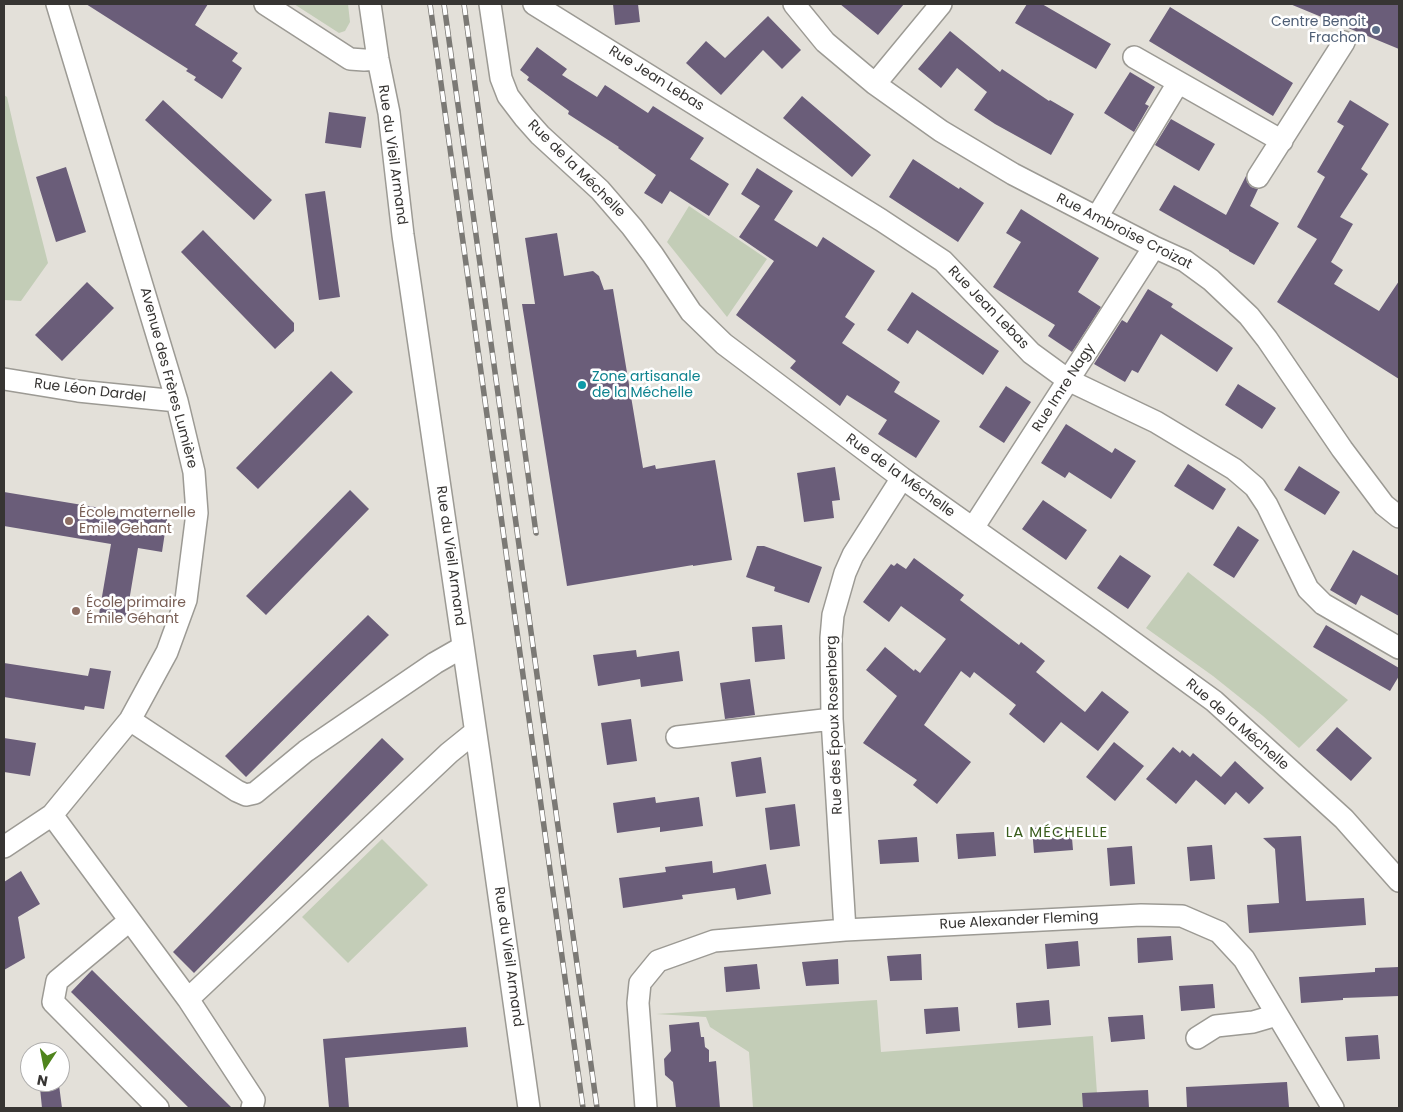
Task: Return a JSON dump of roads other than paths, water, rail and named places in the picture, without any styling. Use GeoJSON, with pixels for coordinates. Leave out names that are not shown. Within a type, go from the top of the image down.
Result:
{"type":"FeatureCollection","features":[{"type":"Feature","properties":{"kind":"street","name":"Avenue des Frères Lumière"},"geometry":{"type":"LineString","coordinates":[[4,847],[52,815],[130,720],[167,652],[186,600],[197,513],[194,472],[177,401],[57,4]]}},
{"type":"Feature","properties":{"kind":"street"},"geometry":{"type":"LineString","coordinates":[[265,4],[350,58],[378,59]]}},
{"type":"Feature","properties":{"kind":"street","name":"Rue du Vieil Armand"},"geometry":{"type":"LineString","coordinates":[[370,4],[378,59],[389,113],[404,245],[529,1108]]}},
{"type":"Feature","properties":{"kind":"street","name":"Rue de la Méchelle"},"geometry":{"type":"LineString","coordinates":[[490,4],[501,78],[508,96],[540,135],[600,190],[653,255],[691,312],[724,344],[902,478],[1214,701],[1344,819],[1399,880]]}},
{"type":"Feature","properties":{"kind":"street","name":"Rue Jean Lebas"},"geometry":{"type":"LineString","coordinates":[[534,4],[881,220],[943,261],[1030,353],[1068,380],[1156,422],[1234,469],[1255,487],[1267,505],[1308,589],[1323,604],[1399,648]]}},
{"type":"Feature","properties":{"kind":"street","name":"Rue Ambroise Croizat"},"geometry":{"type":"LineString","coordinates":[[794,4],[825,42],[875,84],[946,135],[1013,174],[1096,218],[1185,261],[1211,280],[1249,316],[1288,368],[1342,449],[1384,505],[1399,517]]}},
{"type":"Feature","properties":{"kind":"street"},"geometry":{"type":"LineString","coordinates":[[875,84],[941,4]]}},
{"type":"Feature","properties":{"kind":"street"},"geometry":{"type":"LineString","coordinates":[[1258,177],[1344,42]]}},
{"type":"Feature","properties":{"kind":"street"},"geometry":{"type":"LineString","coordinates":[[1134,57],[1282,141]]}},
{"type":"Feature","properties":{"kind":"street"},"geometry":{"type":"LineString","coordinates":[[1096,218],[1178,83]]}},
{"type":"Feature","properties":{"kind":"street","name":"Rue Imre Nagy"},"geometry":{"type":"LineString","coordinates":[[973,528],[1154,247]]}},
{"type":"Feature","properties":{"kind":"street","name":"Rue Léon Dardel"},"geometry":{"type":"LineString","coordinates":[[4,378],[78,391],[177,401]]}},
{"type":"Feature","properties":{"kind":"street","name":"Rue des Époux Rosenberg"},"geometry":{"type":"LineString","coordinates":[[845,930],[832,719],[831,638],[833,615],[845,573],[853,554],[902,478]]}},
{"type":"Feature","properties":{"kind":"street"},"geometry":{"type":"LineString","coordinates":[[130,720],[237,791],[246,795],[255,793],[306,752],[435,663],[463,647]]}},
{"type":"Feature","properties":{"kind":"street"},"geometry":{"type":"LineString","coordinates":[[677,737],[832,719]]}},
{"type":"Feature","properties":{"kind":"street"},"geometry":{"type":"LineString","coordinates":[[188,999],[449,753],[476,732]]}},
{"type":"Feature","properties":{"kind":"street"},"geometry":{"type":"LineString","coordinates":[[52,815],[188,999],[254,1100],[252,1108]]}},
{"type":"Feature","properties":{"kind":"street","name":"Rue Alexander Fleming"},"geometry":{"type":"LineString","coordinates":[[646,1108],[638,1003],[640,983],[658,960],[714,941],[845,930],[1142,915],[1182,916],[1219,932],[1244,959],[1333,1108]]}},
{"type":"Feature","properties":{"kind":"street"},"geometry":{"type":"LineString","coordinates":[[129,920],[57,982],[53,1002],[158,1108]]}},
{"type":"Feature","properties":{"kind":"street"},"geometry":{"type":"LineString","coordinates":[[1197,1038],[1216,1026],[1253,1022],[1277,1015]]}},
{"type":"Feature","properties":{"kind":"railway"},"geometry":{"type":"LineString","coordinates":[[430,4],[583,1108]]}},
{"type":"Feature","properties":{"kind":"railway"},"geometry":{"type":"LineString","coordinates":[[444,4],[597,1108]]}},
{"type":"Feature","properties":{"kind":"railway"},"geometry":{"type":"LineString","coordinates":[[464,4],[536,533]]}},
{"type":"Feature","properties":{"kind":"place","name":"Centre Benoit Frachon"},"geometry":{"type":"Point","coordinates":[1376,30]}},
{"type":"Feature","properties":{"kind":"place","name":"Zone artisanale de la Méchelle"},"geometry":{"type":"Point","coordinates":[582,385]}},
{"type":"Feature","properties":{"kind":"place","name":"École maternelle Emile Gehant"},"geometry":{"type":"Point","coordinates":[69,521]}},
{"type":"Feature","properties":{"kind":"place","name":"École primaire Émile Géhant"},"geometry":{"type":"Point","coordinates":[76,611]}},
{"type":"Feature","properties":{"kind":"district","name":"LA MÉCHELLE"},"geometry":{"type":"Point","coordinates":[1057,833]}}]}
